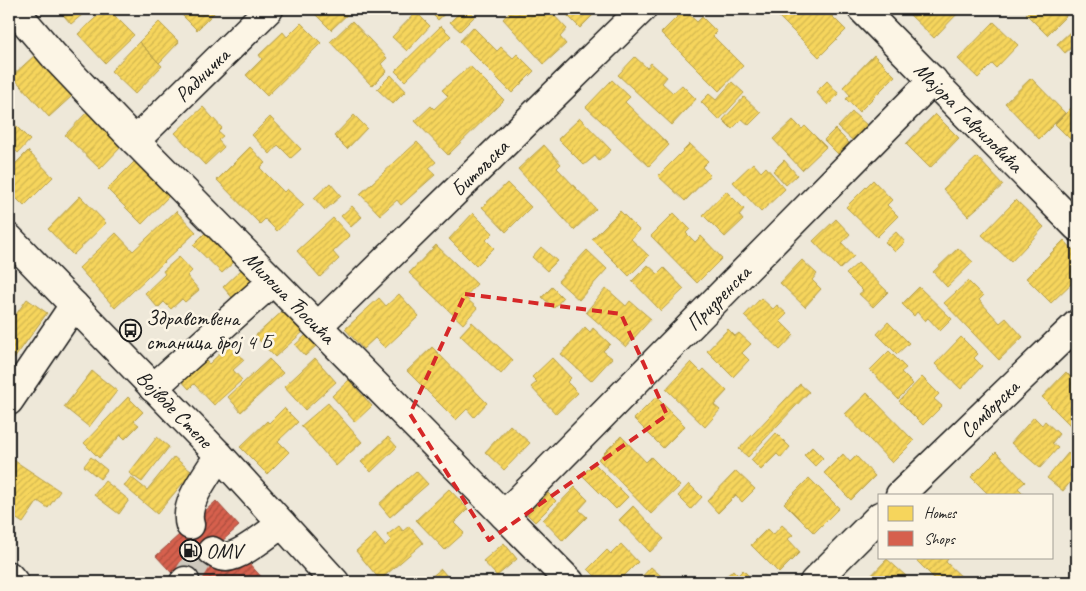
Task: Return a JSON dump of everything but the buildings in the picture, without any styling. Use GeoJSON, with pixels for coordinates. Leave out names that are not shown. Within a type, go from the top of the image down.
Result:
{"type":"FeatureCollection","features":[{"type":"Feature","properties":{"kind":"street","name":"Милоша Ћосића"},"geometry":{"type":"LineString","coordinates":[[14,9],[54,56],[135,141],[570,582]]}},
{"type":"Feature","properties":{"kind":"street","name":"Радничка"},"geometry":{"type":"LineString","coordinates":[[135,141],[269,9]]}},
{"type":"Feature","properties":{"kind":"street","name":"Битољска"},"geometry":{"type":"LineString","coordinates":[[318,326],[642,9]]}},
{"type":"Feature","properties":{"kind":"street","name":"Мајора Гавриловића"},"geometry":{"type":"LineString","coordinates":[[862,9],[1077,227]]}},
{"type":"Feature","properties":{"kind":"street","name":"Призренска"},"geometry":{"type":"LineString","coordinates":[[504,515],[933,80]]}},
{"type":"Feature","properties":{"kind":"street","name":"Војводе Степе"},"geometry":{"type":"LineString","coordinates":[[9,238],[219,455],[335,582]]}},
{"type":"Feature","properties":{"kind":"street"},"geometry":{"type":"LineString","coordinates":[[154,388],[273,281]]}},
{"type":"Feature","properties":{"kind":"street"},"geometry":{"type":"LineString","coordinates":[[9,401],[74,305]]}},
{"type":"Feature","properties":{"kind":"street","name":"Сомборска"},"geometry":{"type":"LineString","coordinates":[[901,494],[1077,324]]}},
{"type":"Feature","properties":{"kind":"street"},"geometry":{"type":"LineString","coordinates":[[190,525],[188,516],[194,498],[219,455]]}},
{"type":"Feature","properties":{"kind":"street"},"geometry":{"type":"LineString","coordinates":[[814,582],[878,518]]}},
{"type":"Feature","properties":{"kind":"street"},"geometry":{"type":"LineString","coordinates":[[212,550],[221,556],[228,557],[240,553],[282,524]]}},
{"type":"Feature","properties":{"kind":"street"},"geometry":{"type":"LineString","coordinates":[[9,576],[14,582]]}},
{"type":"Feature","properties":{"kind":"highlighted area"},"geometry":{"type":"Polygon","coordinates":[[[465,294],[621,314],[667,415],[489,540],[410,414],[465,294]]]}},
{"type":"Feature","properties":{"kind":"tunnel"},"geometry":{"type":"LineString","coordinates":[[185,581],[206,547]]}},
{"type":"Feature","properties":{"kind":"place","name":"Здравствена станица број 4 Б"},"geometry":{"type":"Point","coordinates":[130,330]}},
{"type":"Feature","properties":{"kind":"place","name":"OMV"},"geometry":{"type":"Point","coordinates":[190,551]}}]}
